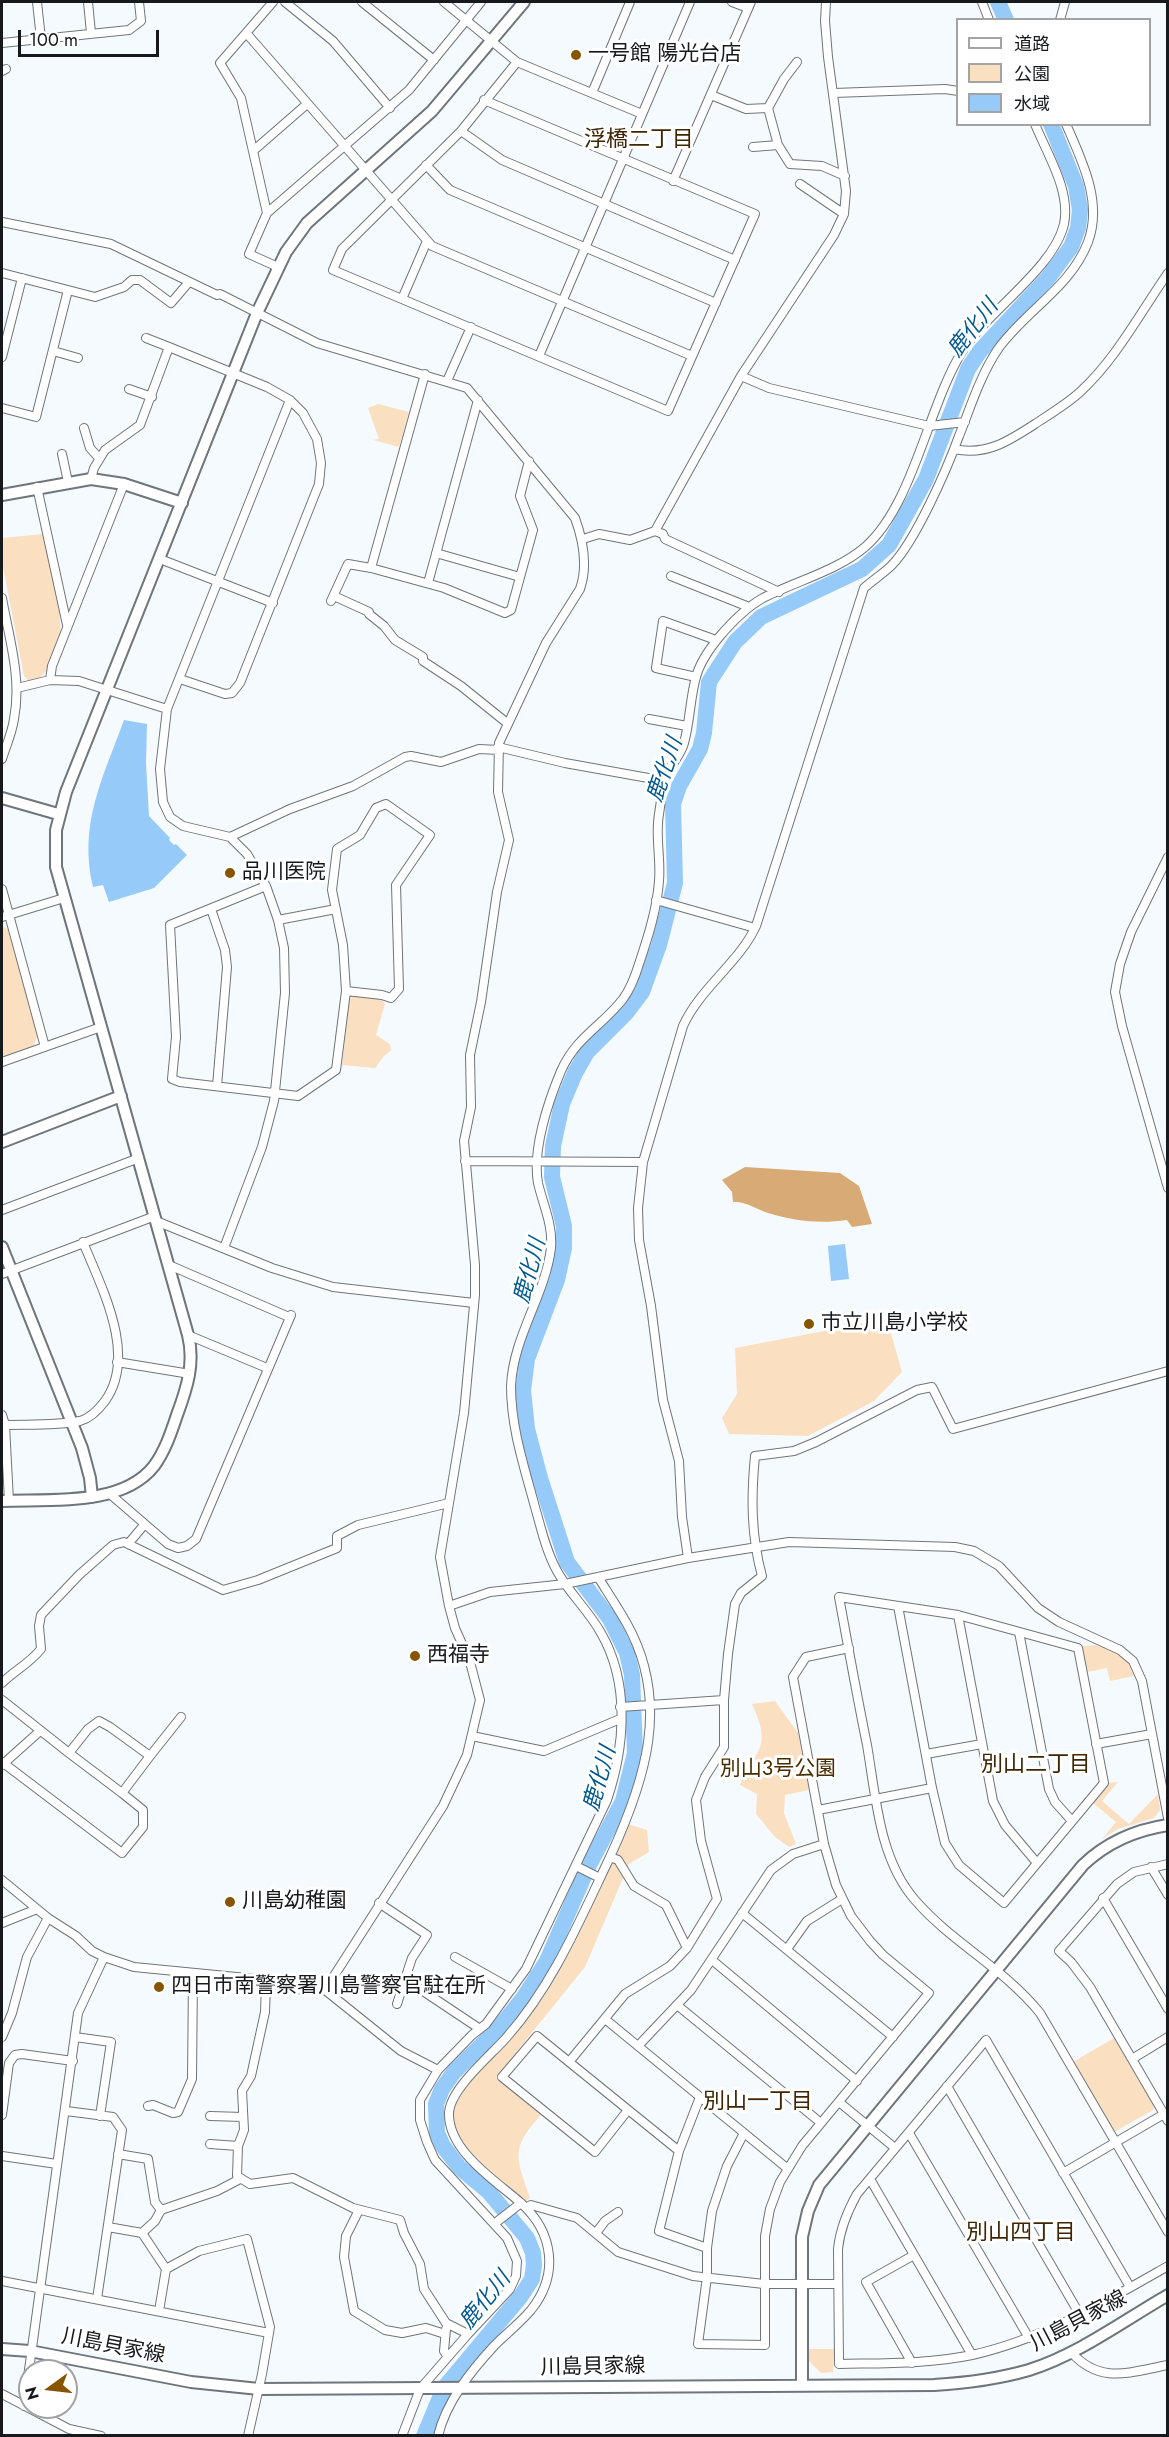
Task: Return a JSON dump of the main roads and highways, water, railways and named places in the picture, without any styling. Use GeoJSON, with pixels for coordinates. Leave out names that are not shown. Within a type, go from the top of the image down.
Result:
{"type":"FeatureCollection","features":[{"type":"Feature","properties":{"kind":"water"},"geometry":{"type":"Polygon","coordinates":[[[124,720],[147,724],[146,763],[149,816],[170,838],[169,840],[187,855],[154,888],[109,902],[103,885],[93,887],[89,864],[89,842],[95,802],[124,720]]]}},
{"type":"Feature","properties":{"kind":"water"},"geometry":{"type":"Polygon","coordinates":[[[845,1244],[849,1279],[831,1281],[828,1246],[845,1244]]]}},
{"type":"Feature","properties":{"kind":"waterway","name":"鹿化川"},"geometry":{"type":"LineString","coordinates":[[998,2],[1005,18]]}},
{"type":"Feature","properties":{"kind":"waterway","name":"鹿化川"},"geometry":{"type":"LineString","coordinates":[[424,2436],[444,2388],[521,2296],[532,2279],[534,2265],[533,2253],[527,2238],[488,2191],[459,2167],[443,2146],[437,2133],[436,2104],[442,2089],[454,2072],[498,2029],[524,1997],[547,1961],[588,1867],[623,1801],[635,1753],[632,1675],[627,1653],[610,1619],[567,1562],[527,1429],[523,1390],[527,1359],[557,1280],[564,1248],[564,1226],[552,1177],[553,1146],[562,1104],[587,1052],[627,1012],[642,992],[659,945],[675,883],[673,804],[679,786],[700,749],[704,733],[709,682],[735,642],[761,617],[862,569],[889,545],[926,479],[968,369],[980,351],[1048,278],[1071,247],[1078,228],[1080,210],[1076,186],[1052,126]]}},
{"type":"Feature","properties":{"kind":"place","name":"一号館 陽光台店"},"geometry":{"type":"Point","coordinates":[576,55]}},
{"type":"Feature","properties":{"kind":"place","name":"品川医院"},"geometry":{"type":"Point","coordinates":[230,873]}},
{"type":"Feature","properties":{"kind":"place","name":"市立川島小学校"},"geometry":{"type":"Point","coordinates":[809,1324]}},
{"type":"Feature","properties":{"kind":"place","name":"西福寺"},"geometry":{"type":"Point","coordinates":[415,1656]}},
{"type":"Feature","properties":{"kind":"place","name":"川島幼稚園"},"geometry":{"type":"Point","coordinates":[230,1902]}},
{"type":"Feature","properties":{"kind":"place","name":"四日市南警察署川島警察官駐在所"},"geometry":{"type":"Point","coordinates":[159,1987]}},
{"type":"Feature","properties":{"kind":"district","name":"浮橋二丁目"},"geometry":{"type":"Point","coordinates":[639,141]}},
{"type":"Feature","properties":{"kind":"district","name":"別山二丁目"},"geometry":{"type":"Point","coordinates":[1036,1766]}},
{"type":"Feature","properties":{"kind":"district","name":"別山一丁目"},"geometry":{"type":"Point","coordinates":[758,2103]}},
{"type":"Feature","properties":{"kind":"district","name":"別山四丁目"},"geometry":{"type":"Point","coordinates":[1021,2234]}},
{"type":"Feature","properties":{"kind":"park label","name":"別山3号公園"},"geometry":{"type":"Point","coordinates":[778,1770]}}]}
